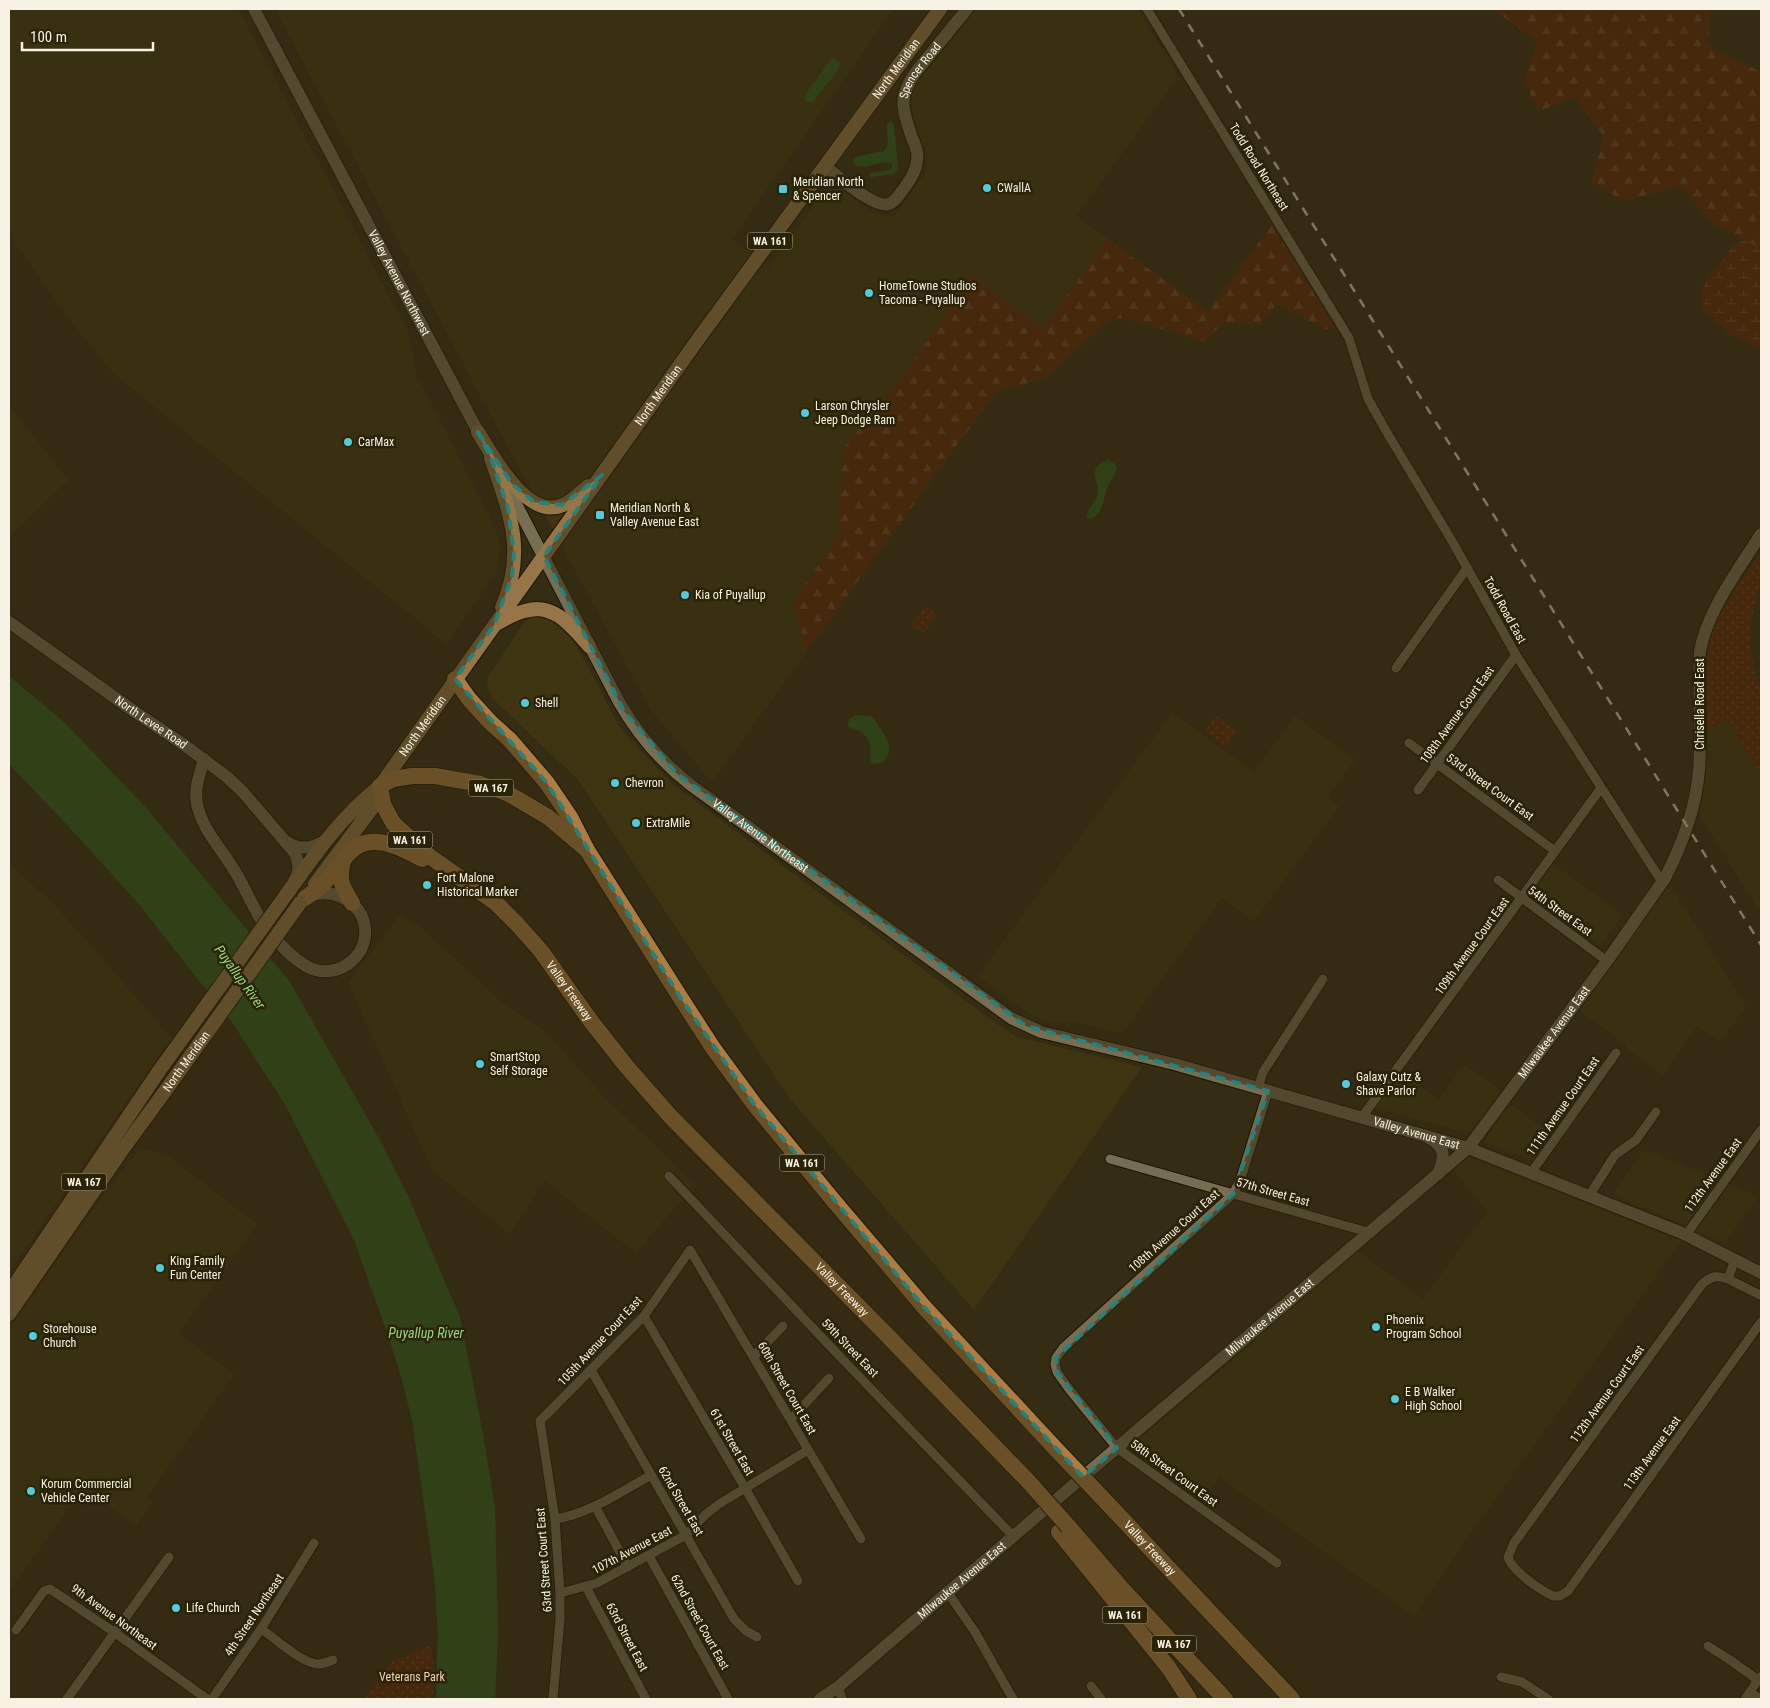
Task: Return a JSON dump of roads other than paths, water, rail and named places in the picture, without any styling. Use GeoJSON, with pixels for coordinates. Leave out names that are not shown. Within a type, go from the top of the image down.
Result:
{"type":"FeatureCollection","features":[{"type":"Feature","properties":{"kind":"highway","name":"WA 161"},"geometry":{"type":"LineString","coordinates":[[455,679],[469,699],[510,740],[547,783],[570,817],[587,850]]}},
{"type":"Feature","properties":{"kind":"highway","name":"WA 167"},"geometry":{"type":"LineString","coordinates":[[380,786],[393,779],[412,776],[435,776],[480,784],[507,793],[548,817],[587,850]]}},
{"type":"Feature","properties":{"kind":"highway","name":"WA 161"},"geometry":{"type":"LineString","coordinates":[[380,786],[382,804],[393,823],[429,856],[461,879]]}},
{"type":"Feature","properties":{"kind":"highway","name":"WA 167"},"geometry":{"type":"LineString","coordinates":[[303,901],[323,884],[354,849],[364,843],[384,842],[461,879]]}},
{"type":"Feature","properties":{"kind":"highway","name":"Valley Freeway"},"geometry":{"type":"LineString","coordinates":[[587,850],[704,1033],[754,1104],[832,1200],[924,1307],[1157,1558],[1293,1699]]}},
{"type":"Feature","properties":{"kind":"highway"},"geometry":{"type":"LineString","coordinates":[[343,860],[340,871],[341,882],[352,903]]}},
{"type":"Feature","properties":{"kind":"highway","name":"Valley Freeway"},"geometry":{"type":"LineString","coordinates":[[461,879],[496,903],[535,944],[596,1028],[670,1116],[971,1423],[1064,1529],[1226,1699]]}},
{"type":"Feature","properties":{"kind":"highway","name":"WA 161"},"geometry":{"type":"LineString","coordinates":[[1064,1529],[1169,1668],[1189,1699]]}},
{"type":"Feature","properties":{"kind":"main road","name":"North Meridian"},"geometry":{"type":"LineString","coordinates":[[9,1314],[120,1153],[372,808],[380,786],[455,679],[940,9]]}},
{"type":"Feature","properties":{"kind":"main road"},"geometry":{"type":"LineString","coordinates":[[478,432],[512,484],[534,502],[546,506],[562,505],[573,500],[602,475]]}},
{"type":"Feature","properties":{"kind":"main road"},"geometry":{"type":"LineString","coordinates":[[492,458],[512,522],[515,544],[512,576],[505,600],[494,625]]}},
{"type":"Feature","properties":{"kind":"main road"},"geometry":{"type":"LineString","coordinates":[[494,625],[524,611],[543,609],[561,617],[589,646]]}},
{"type":"Feature","properties":{"kind":"main road","name":"North Meridian"},"geometry":{"type":"LineString","coordinates":[[9,1293],[159,1071],[289,890],[360,801],[380,786]]}},
{"type":"Feature","properties":{"kind":"street","name":"Valley Avenue Northwest"},"geometry":{"type":"LineString","coordinates":[[254,9],[544,556]]}},
{"type":"Feature","properties":{"kind":"street","name":"Spencer Road"},"geometry":{"type":"LineString","coordinates":[[825,166],[869,199],[879,204],[889,204],[897,199],[913,175],[917,152],[903,107],[903,95],[915,73],[967,9]]}},
{"type":"Feature","properties":{"kind":"street","name":"Todd Road Northeast"},"geometry":{"type":"LineString","coordinates":[[1147,9],[1349,338]]}},
{"type":"Feature","properties":{"kind":"street","name":"Todd Road East"},"geometry":{"type":"LineString","coordinates":[[1349,338],[1368,399],[1516,655],[1662,882]]}},
{"type":"Feature","properties":{"kind":"street","name":"Chrisella Road East"},"geometry":{"type":"LineString","coordinates":[[1662,882],[1680,845],[1697,784],[1700,756],[1700,659],[1703,635],[1719,602],[1761,534]]}},
{"type":"Feature","properties":{"kind":"street","name":"Valley Avenue Northeast"},"geometry":{"type":"LineString","coordinates":[[544,556],[589,646],[629,718],[658,756],[676,773],[1011,1018],[1026,1026],[1057,1036]]}},
{"type":"Feature","properties":{"kind":"street"},"geometry":{"type":"LineString","coordinates":[[1396,668],[1467,568]]}},
{"type":"Feature","properties":{"kind":"street","name":"North Levee Road"},"geometry":{"type":"LineString","coordinates":[[9,622],[228,777],[295,853],[298,861],[298,875],[289,890]]}},
{"type":"Feature","properties":{"kind":"street","name":"108th Avenue Court East"},"geometry":{"type":"LineString","coordinates":[[1418,790],[1516,655]]}},
{"type":"Feature","properties":{"kind":"street","name":"53rd Street Court East"},"geometry":{"type":"LineString","coordinates":[[1409,744],[1555,851]]}},
{"type":"Feature","properties":{"kind":"street"},"geometry":{"type":"LineString","coordinates":[[204,759],[196,787],[202,820],[208,833],[235,870],[266,927],[277,942],[305,965],[316,970],[334,970],[346,966],[359,954],[365,936],[362,918],[352,903],[344,898],[321,893],[303,901]]}},
{"type":"Feature","properties":{"kind":"street","name":"109th Avenue Court East"},"geometry":{"type":"LineString","coordinates":[[1362,1118],[1601,788]]}},
{"type":"Feature","properties":{"kind":"street"},"geometry":{"type":"LineString","coordinates":[[280,836],[294,846],[303,848],[317,846],[327,840]]}},
{"type":"Feature","properties":{"kind":"street","name":"54th Street East"},"geometry":{"type":"LineString","coordinates":[[1498,880],[1608,961]]}},
{"type":"Feature","properties":{"kind":"street","name":"Milwaukee Avenue East"},"geometry":{"type":"LineString","coordinates":[[820,1699],[838,1687],[1371,1233],[1468,1148],[1608,961],[1662,882]]}},
{"type":"Feature","properties":{"kind":"street","name":"108th Avenue Court East"},"geometry":{"type":"LineString","coordinates":[[1055,1364],[1056,1358],[1064,1347],[1233,1194],[1242,1174],[1263,1089],[1263,1072],[1323,979]]}},
{"type":"Feature","properties":{"kind":"street","name":"Valley Avenue East"},"geometry":{"type":"LineString","coordinates":[[1057,1036],[1164,1062],[1468,1148],[1686,1235],[1761,1272]]}},
{"type":"Feature","properties":{"kind":"street","name":"111th Avenue Court East"},"geometry":{"type":"LineString","coordinates":[[1531,1173],[1616,1053]]}},
{"type":"Feature","properties":{"kind":"street"},"geometry":{"type":"LineString","coordinates":[[1589,1196],[1615,1155],[1636,1140],[1656,1112]]}},
{"type":"Feature","properties":{"kind":"street","name":"112th Avenue East"},"geometry":{"type":"LineString","coordinates":[[1686,1235],[1761,1130]]}},
{"type":"Feature","properties":{"kind":"street"},"geometry":{"type":"LineString","coordinates":[[1422,1135],[1437,1143],[1441,1148],[1443,1160],[1437,1175]]}},
{"type":"Feature","properties":{"kind":"street","name":"57th Street East"},"geometry":{"type":"LineString","coordinates":[[1110,1159],[1371,1233]]}},
{"type":"Feature","properties":{"kind":"street","name":"59th Street East"},"geometry":{"type":"LineString","coordinates":[[669,1176],[1013,1536]]}},
{"type":"Feature","properties":{"kind":"street","name":"105th Avenue Court East"},"geometry":{"type":"LineString","coordinates":[[540,1421],[644,1316],[690,1250]]}},
{"type":"Feature","properties":{"kind":"street","name":"60th Street Court East"},"geometry":{"type":"LineString","coordinates":[[690,1250],[861,1539]]}},
{"type":"Feature","properties":{"kind":"street"},"geometry":{"type":"LineString","coordinates":[[1735,1259],[1728,1279],[1761,1295]]}},
{"type":"Feature","properties":{"kind":"street","name":"112th Avenue Court East"},"geometry":{"type":"LineString","coordinates":[[1560,1596],[1553,1596],[1547,1593],[1516,1570],[1509,1561],[1509,1552],[1702,1284],[1715,1276],[1728,1279]]}},
{"type":"Feature","properties":{"kind":"street","name":"61st Street East"},"geometry":{"type":"LineString","coordinates":[[644,1316],[798,1581]]}},
{"type":"Feature","properties":{"kind":"street","name":"113th Avenue East"},"geometry":{"type":"LineString","coordinates":[[1560,1596],[1574,1584],[1761,1322]]}},
{"type":"Feature","properties":{"kind":"street"},"geometry":{"type":"LineString","coordinates":[[754,1356],[783,1326]]}},
{"type":"Feature","properties":{"kind":"street","name":"58th Street Court East"},"geometry":{"type":"LineString","coordinates":[[1055,1364],[1057,1372],[1069,1389],[1117,1448],[1277,1563]]}},
{"type":"Feature","properties":{"kind":"street","name":"62nd Street East"},"geometry":{"type":"LineString","coordinates":[[591,1370],[734,1618],[746,1631],[757,1637]]}},
{"type":"Feature","properties":{"kind":"street"},"geometry":{"type":"LineString","coordinates":[[791,1419],[829,1378]]}},
{"type":"Feature","properties":{"kind":"street","name":"63rd Street Court East"},"geometry":{"type":"LineString","coordinates":[[540,1421],[555,1519],[560,1593],[560,1620],[553,1698]]}},
{"type":"Feature","properties":{"kind":"street","name":"107th Avenue East"},"geometry":{"type":"LineString","coordinates":[[560,1593],[586,1587],[686,1536],[705,1515],[808,1450]]}},
{"type":"Feature","properties":{"kind":"street"},"geometry":{"type":"LineString","coordinates":[[555,1519],[596,1506],[652,1475]]}},
{"type":"Feature","properties":{"kind":"street"},"geometry":{"type":"LineString","coordinates":[[596,1506],[628,1567]]}},
{"type":"Feature","properties":{"kind":"street","name":"4th Street Northeast"},"geometry":{"type":"LineString","coordinates":[[212,1699],[261,1629],[314,1543]]}},
{"type":"Feature","properties":{"kind":"street","name":"62nd Street Court East"},"geometry":{"type":"LineString","coordinates":[[649,1556],[728,1699]]}},
{"type":"Feature","properties":{"kind":"street"},"geometry":{"type":"LineString","coordinates":[[67,1699],[169,1558]]}},
{"type":"Feature","properties":{"kind":"street","name":"63rd Street East"},"geometry":{"type":"LineString","coordinates":[[586,1587],[646,1699]]}},
{"type":"Feature","properties":{"kind":"street","name":"9th Avenue Northeast"},"geometry":{"type":"LineString","coordinates":[[16,1630],[44,1591],[50,1589],[114,1632],[207,1699]]}},
{"type":"Feature","properties":{"kind":"street"},"geometry":{"type":"LineString","coordinates":[[948,1593],[974,1632],[1013,1699]]}},
{"type":"Feature","properties":{"kind":"street"},"geometry":{"type":"LineString","coordinates":[[261,1629],[307,1661],[318,1664],[333,1660]]}},
{"type":"Feature","properties":{"kind":"street"},"geometry":{"type":"LineString","coordinates":[[1708,1646],[1760,1678],[1747,1695],[1760,1699]]}},
{"type":"Feature","properties":{"kind":"street"},"geometry":{"type":"LineString","coordinates":[[1501,1677],[1522,1682],[1548,1699]]}},
{"type":"Feature","properties":{"kind":"street"},"geometry":{"type":"LineString","coordinates":[[1091,1686],[1101,1699]]}},
{"type":"Feature","properties":{"kind":"street"},"geometry":{"type":"LineString","coordinates":[[838,1687],[842,1699]]}},
{"type":"Feature","properties":{"kind":"water"},"geometry":{"type":"Polygon","coordinates":[[[832,58],[840,63],[837,71],[813,102],[807,102],[804,99],[805,95],[832,58]]]}},
{"type":"Feature","properties":{"kind":"water"},"geometry":{"type":"Polygon","coordinates":[[[891,121],[894,126],[898,168],[894,174],[871,177],[870,173],[889,170],[892,168],[892,164],[883,162],[864,167],[855,165],[853,160],[859,156],[884,151],[888,142],[887,124],[891,121]]]}},
{"type":"Feature","properties":{"kind":"water"},"geometry":{"type":"Polygon","coordinates":[[[1108,460],[1115,464],[1117,469],[1107,488],[1101,509],[1095,517],[1087,518],[1098,491],[1095,471],[1102,462],[1108,460]]]}},
{"type":"Feature","properties":{"kind":"water","name":"Puyallup River"},"geometry":{"type":"Polygon","coordinates":[[[9,676],[65,723],[147,809],[290,982],[382,1144],[407,1194],[460,1317],[483,1434],[495,1508],[498,1632],[495,1699],[436,1699],[438,1633],[434,1574],[412,1420],[388,1335],[354,1240],[286,1106],[234,1025],[138,903],[9,764],[9,676]]]}},
{"type":"Feature","properties":{"kind":"water"},"geometry":{"type":"Polygon","coordinates":[[[856,715],[872,716],[886,737],[889,751],[883,762],[870,763],[871,751],[866,736],[848,726],[849,719],[856,715]]]}},
{"type":"Feature","properties":{"kind":"railway"},"geometry":{"type":"LineString","coordinates":[[1179,9],[1761,945]]}},
{"type":"Feature","properties":{"kind":"place","name":"CWallA"},"geometry":{"type":"Point","coordinates":[987,188]}},
{"type":"Feature","properties":{"kind":"place","name":"Meridian North & Spencer"},"geometry":{"type":"Point","coordinates":[783,189]}},
{"type":"Feature","properties":{"kind":"place","name":"HomeTowne Studios Tacoma - Puyallup"},"geometry":{"type":"Point","coordinates":[869,293]}},
{"type":"Feature","properties":{"kind":"place","name":"Larson Chrysler Jeep Dodge Ram"},"geometry":{"type":"Point","coordinates":[805,413]}},
{"type":"Feature","properties":{"kind":"place","name":"CarMax"},"geometry":{"type":"Point","coordinates":[348,442]}},
{"type":"Feature","properties":{"kind":"place","name":"Meridian North & Valley Avenue East"},"geometry":{"type":"Point","coordinates":[600,515]}},
{"type":"Feature","properties":{"kind":"place","name":"Kia of Puyallup"},"geometry":{"type":"Point","coordinates":[685,595]}},
{"type":"Feature","properties":{"kind":"place","name":"Shell"},"geometry":{"type":"Point","coordinates":[525,703]}},
{"type":"Feature","properties":{"kind":"place","name":"Chevron"},"geometry":{"type":"Point","coordinates":[615,783]}},
{"type":"Feature","properties":{"kind":"place","name":"ExtraMile"},"geometry":{"type":"Point","coordinates":[636,823]}},
{"type":"Feature","properties":{"kind":"place","name":"Fort Malone Historical Marker"},"geometry":{"type":"Point","coordinates":[427,885]}},
{"type":"Feature","properties":{"kind":"place","name":"SmartStop Self Storage"},"geometry":{"type":"Point","coordinates":[480,1064]}},
{"type":"Feature","properties":{"kind":"place","name":"Galaxy Cutz & Shave Parlor"},"geometry":{"type":"Point","coordinates":[1346,1084]}},
{"type":"Feature","properties":{"kind":"place","name":"King Family Fun Center"},"geometry":{"type":"Point","coordinates":[160,1268]}},
{"type":"Feature","properties":{"kind":"place","name":"Phoenix Program School"},"geometry":{"type":"Point","coordinates":[1376,1327]}},
{"type":"Feature","properties":{"kind":"place","name":"Storehouse Church"},"geometry":{"type":"Point","coordinates":[33,1336]}},
{"type":"Feature","properties":{"kind":"place","name":"E B Walker High School"},"geometry":{"type":"Point","coordinates":[1395,1399]}},
{"type":"Feature","properties":{"kind":"place","name":"Korum Commercial Vehicle Center"},"geometry":{"type":"Point","coordinates":[31,1491]}},
{"type":"Feature","properties":{"kind":"place","name":"Life Church"},"geometry":{"type":"Point","coordinates":[176,1608]}},
{"type":"Feature","properties":{"kind":"park label","name":"Veterans Park"},"geometry":{"type":"Point","coordinates":[412,1677]}}]}
